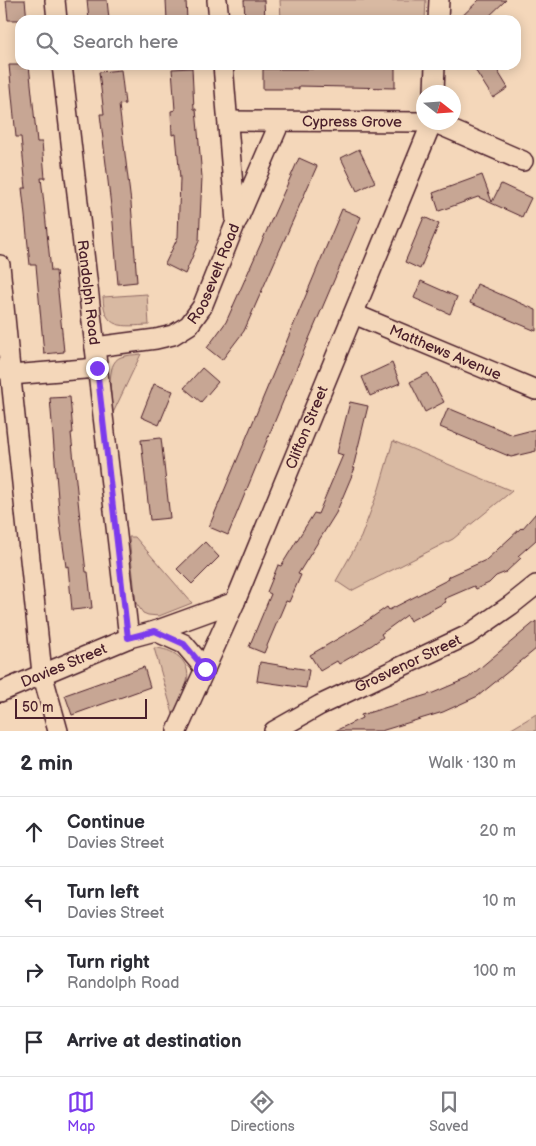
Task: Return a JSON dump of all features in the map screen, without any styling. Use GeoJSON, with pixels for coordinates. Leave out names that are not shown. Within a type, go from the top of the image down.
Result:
{"type":"FeatureCollection","features":[{"type":"Feature","properties":{"kind":"street"},"geometry":{"type":"LineString","coordinates":[[55,0],[56,15]]}},
{"type":"Feature","properties":{"kind":"street"},"geometry":{"type":"LineString","coordinates":[[217,0],[218,15]]}},
{"type":"Feature","properties":{"kind":"street"},"geometry":{"type":"LineString","coordinates":[[438,15],[439,0]]}},
{"type":"Feature","properties":{"kind":"street","name":"Randolph Road"},"geometry":{"type":"LineString","coordinates":[[63,70],[128,638]]}},
{"type":"Feature","properties":{"kind":"street","name":"Roosevelt Road"},"geometry":{"type":"LineString","coordinates":[[95,347],[173,335],[189,325],[202,307],[236,222],[223,70]]}},
{"type":"Feature","properties":{"kind":"street"},"geometry":{"type":"LineString","coordinates":[[435,85],[436,70]]}},
{"type":"Feature","properties":{"kind":"street","name":"Cypress Grove"},"geometry":{"type":"LineString","coordinates":[[228,121],[416,122]]}},
{"type":"Feature","properties":{"kind":"street","name":"Cypress Grove"},"geometry":{"type":"LineString","coordinates":[[236,222],[280,122]]}},
{"type":"Feature","properties":{"kind":"street","name":"Clifton Street"},"geometry":{"type":"LineString","coordinates":[[177,731],[235,602],[429,130]]}},
{"type":"Feature","properties":{"kind":"street"},"geometry":{"type":"LineString","coordinates":[[451,130],[523,161]]}},
{"type":"Feature","properties":{"kind":"street"},"geometry":{"type":"LineString","coordinates":[[0,265],[7,371],[42,673],[58,731]]}},
{"type":"Feature","properties":{"kind":"street","name":"Matthews Avenue"},"geometry":{"type":"LineString","coordinates":[[354,314],[536,390]]}},
{"type":"Feature","properties":{"kind":"street"},"geometry":{"type":"LineString","coordinates":[[7,371],[97,368]]}},
{"type":"Feature","properties":{"kind":"street","name":"Grosvenor Street"},"geometry":{"type":"LineString","coordinates":[[274,731],[320,705],[468,635],[512,605],[536,585]]}},
{"type":"Feature","properties":{"kind":"street","name":"Davies Street"},"geometry":{"type":"LineString","coordinates":[[0,692],[128,638],[155,631],[235,602]]}},
{"type":"Feature","properties":{"kind":"street"},"geometry":{"type":"LineString","coordinates":[[155,631],[184,644],[205,669]]}},
{"type":"Feature","properties":{"kind":"shaded area"},"geometry":{"type":"Polygon","coordinates":[[[280,0],[426,0],[425,15],[281,15],[280,0]]]}},
{"type":"Feature","properties":{"kind":"shaded area"},"geometry":{"type":"Polygon","coordinates":[[[147,294],[149,325],[123,326],[111,321],[107,316],[103,297],[147,294]]]}},
{"type":"Feature","properties":{"kind":"shaded area"},"geometry":{"type":"Polygon","coordinates":[[[141,354],[113,413],[110,382],[112,366],[121,357],[141,354]]]}},
{"type":"Feature","properties":{"kind":"shaded area"},"geometry":{"type":"Polygon","coordinates":[[[393,441],[512,491],[453,539],[351,591],[336,581],[361,537],[379,489],[393,441]]]}},
{"type":"Feature","properties":{"kind":"shaded area"},"geometry":{"type":"Polygon","coordinates":[[[129,537],[135,537],[192,603],[159,616],[143,613],[136,603],[129,537]]]}},
{"type":"Feature","properties":{"kind":"shaded area"},"geometry":{"type":"Polygon","coordinates":[[[154,648],[174,653],[184,662],[186,668],[187,682],[173,714],[154,648]]]}},
{"type":"Feature","properties":{"kind":"shaded area"},"geometry":{"type":"Polygon","coordinates":[[[536,714],[536,731],[508,731],[533,716],[536,714]]]}},
{"type":"Feature","properties":{"kind":"building"},"geometry":{"type":"Polygon","coordinates":[[[6,0],[25,0],[26,15],[15,15],[15,20],[8,20],[6,0]]]}},
{"type":"Feature","properties":{"kind":"building"},"geometry":{"type":"Polygon","coordinates":[[[87,0],[107,0],[109,15],[88,15],[87,0]]]}},
{"type":"Feature","properties":{"kind":"building"},"geometry":{"type":"Polygon","coordinates":[[[166,0],[186,0],[187,15],[167,15],[166,0]]]}},
{"type":"Feature","properties":{"kind":"building"},"geometry":{"type":"Polygon","coordinates":[[[244,0],[264,0],[265,15],[245,15],[244,0]]]}},
{"type":"Feature","properties":{"kind":"building"},"geometry":{"type":"Polygon","coordinates":[[[479,0],[506,0],[490,15],[463,15],[479,0]]]}},
{"type":"Feature","properties":{"kind":"building"},"geometry":{"type":"Polygon","coordinates":[[[9,65],[15,65],[15,70],[30,70],[37,142],[42,142],[45,178],[41,178],[51,271],[56,271],[64,352],[44,354],[36,265],[30,265],[22,188],[26,188],[21,137],[16,137],[9,65]]]}},
{"type":"Feature","properties":{"kind":"building"},"geometry":{"type":"Polygon","coordinates":[[[121,70],[125,104],[119,105],[131,203],[137,282],[118,284],[100,114],[104,114],[99,72],[121,70]]]}},
{"type":"Feature","properties":{"kind":"building"},"geometry":{"type":"Polygon","coordinates":[[[172,70],[192,70],[194,109],[196,109],[202,177],[199,241],[185,274],[165,264],[178,237],[180,179],[176,134],[172,135],[171,111],[175,110],[172,70]]]}},
{"type":"Feature","properties":{"kind":"building"},"geometry":{"type":"Polygon","coordinates":[[[263,70],[395,70],[395,88],[299,86],[299,89],[263,89],[263,70]]]}},
{"type":"Feature","properties":{"kind":"building"},"geometry":{"type":"Polygon","coordinates":[[[475,70],[497,70],[508,88],[493,98],[475,70]]]}},
{"type":"Feature","properties":{"kind":"building"},"geometry":{"type":"Polygon","coordinates":[[[359,149],[375,182],[357,191],[341,158],[359,149]]]}},
{"type":"Feature","properties":{"kind":"building"},"geometry":{"type":"Polygon","coordinates":[[[299,158],[317,166],[244,331],[222,360],[207,348],[226,322],[299,158]]]}},
{"type":"Feature","properties":{"kind":"building"},"geometry":{"type":"Polygon","coordinates":[[[482,175],[492,202],[501,184],[531,198],[522,217],[478,197],[439,211],[433,193],[482,175]]]}},
{"type":"Feature","properties":{"kind":"building"},"geometry":{"type":"Polygon","coordinates":[[[342,209],[361,217],[228,535],[209,527],[342,209]]]}},
{"type":"Feature","properties":{"kind":"building"},"geometry":{"type":"Polygon","coordinates":[[[424,217],[439,224],[420,269],[405,262],[424,217]]]}},
{"type":"Feature","properties":{"kind":"building"},"geometry":{"type":"Polygon","coordinates":[[[421,281],[457,297],[450,314],[414,298],[421,281]]]}},
{"type":"Feature","properties":{"kind":"building"},"geometry":{"type":"Polygon","coordinates":[[[477,284],[536,310],[536,331],[470,303],[477,284]]]}},
{"type":"Feature","properties":{"kind":"building"},"geometry":{"type":"Polygon","coordinates":[[[392,363],[400,383],[370,396],[362,377],[392,363]]]}},
{"type":"Feature","properties":{"kind":"building"},"geometry":{"type":"Polygon","coordinates":[[[202,368],[218,382],[201,402],[184,388],[202,368]]]}},
{"type":"Feature","properties":{"kind":"building"},"geometry":{"type":"Polygon","coordinates":[[[428,373],[444,402],[425,412],[410,382],[428,373]]]}},
{"type":"Feature","properties":{"kind":"building"},"geometry":{"type":"Polygon","coordinates":[[[154,384],[173,391],[159,425],[141,417],[154,384]]]}},
{"type":"Feature","properties":{"kind":"building"},"geometry":{"type":"Polygon","coordinates":[[[70,397],[73,433],[71,433],[81,529],[92,608],[72,610],[68,566],[66,567],[60,523],[50,398],[70,397]]]}},
{"type":"Feature","properties":{"kind":"building"},"geometry":{"type":"Polygon","coordinates":[[[350,402],[368,406],[353,468],[355,468],[336,513],[298,574],[301,575],[289,602],[286,601],[264,653],[249,647],[271,594],[267,592],[278,565],[281,566],[314,513],[318,514],[343,455],[337,453],[350,402]]]}},
{"type":"Feature","properties":{"kind":"building"},"geometry":{"type":"Polygon","coordinates":[[[448,408],[513,435],[536,429],[536,451],[511,457],[440,427],[448,408]]]}},
{"type":"Feature","properties":{"kind":"building"},"geometry":{"type":"Polygon","coordinates":[[[161,438],[170,518],[150,520],[141,440],[161,438]]]}},
{"type":"Feature","properties":{"kind":"building"},"geometry":{"type":"Polygon","coordinates":[[[536,513],[536,540],[518,556],[521,558],[506,572],[476,589],[474,586],[444,599],[446,602],[410,621],[407,615],[381,634],[383,637],[372,645],[339,664],[337,661],[320,671],[310,655],[358,627],[387,607],[389,610],[449,579],[448,577],[486,560],[522,529],[536,513]]]}},
{"type":"Feature","properties":{"kind":"building"},"geometry":{"type":"Polygon","coordinates":[[[205,542],[219,557],[192,584],[177,569],[205,542]]]}},
{"type":"Feature","properties":{"kind":"building"},"geometry":{"type":"Polygon","coordinates":[[[536,621],[536,649],[478,696],[443,712],[381,731],[335,731],[362,718],[361,715],[433,693],[468,678],[536,621]]]}},
{"type":"Feature","properties":{"kind":"building"},"geometry":{"type":"Polygon","coordinates":[[[260,662],[309,670],[306,688],[257,681],[260,662]]]}},
{"type":"Feature","properties":{"kind":"building"},"geometry":{"type":"Polygon","coordinates":[[[144,667],[150,687],[72,715],[65,695],[144,667]]]}},
{"type":"Feature","properties":{"kind":"route"},"geometry":{"type":"LineString","coordinates":[[97,368],[128,638],[155,631],[184,644],[205,669]]}}]}
